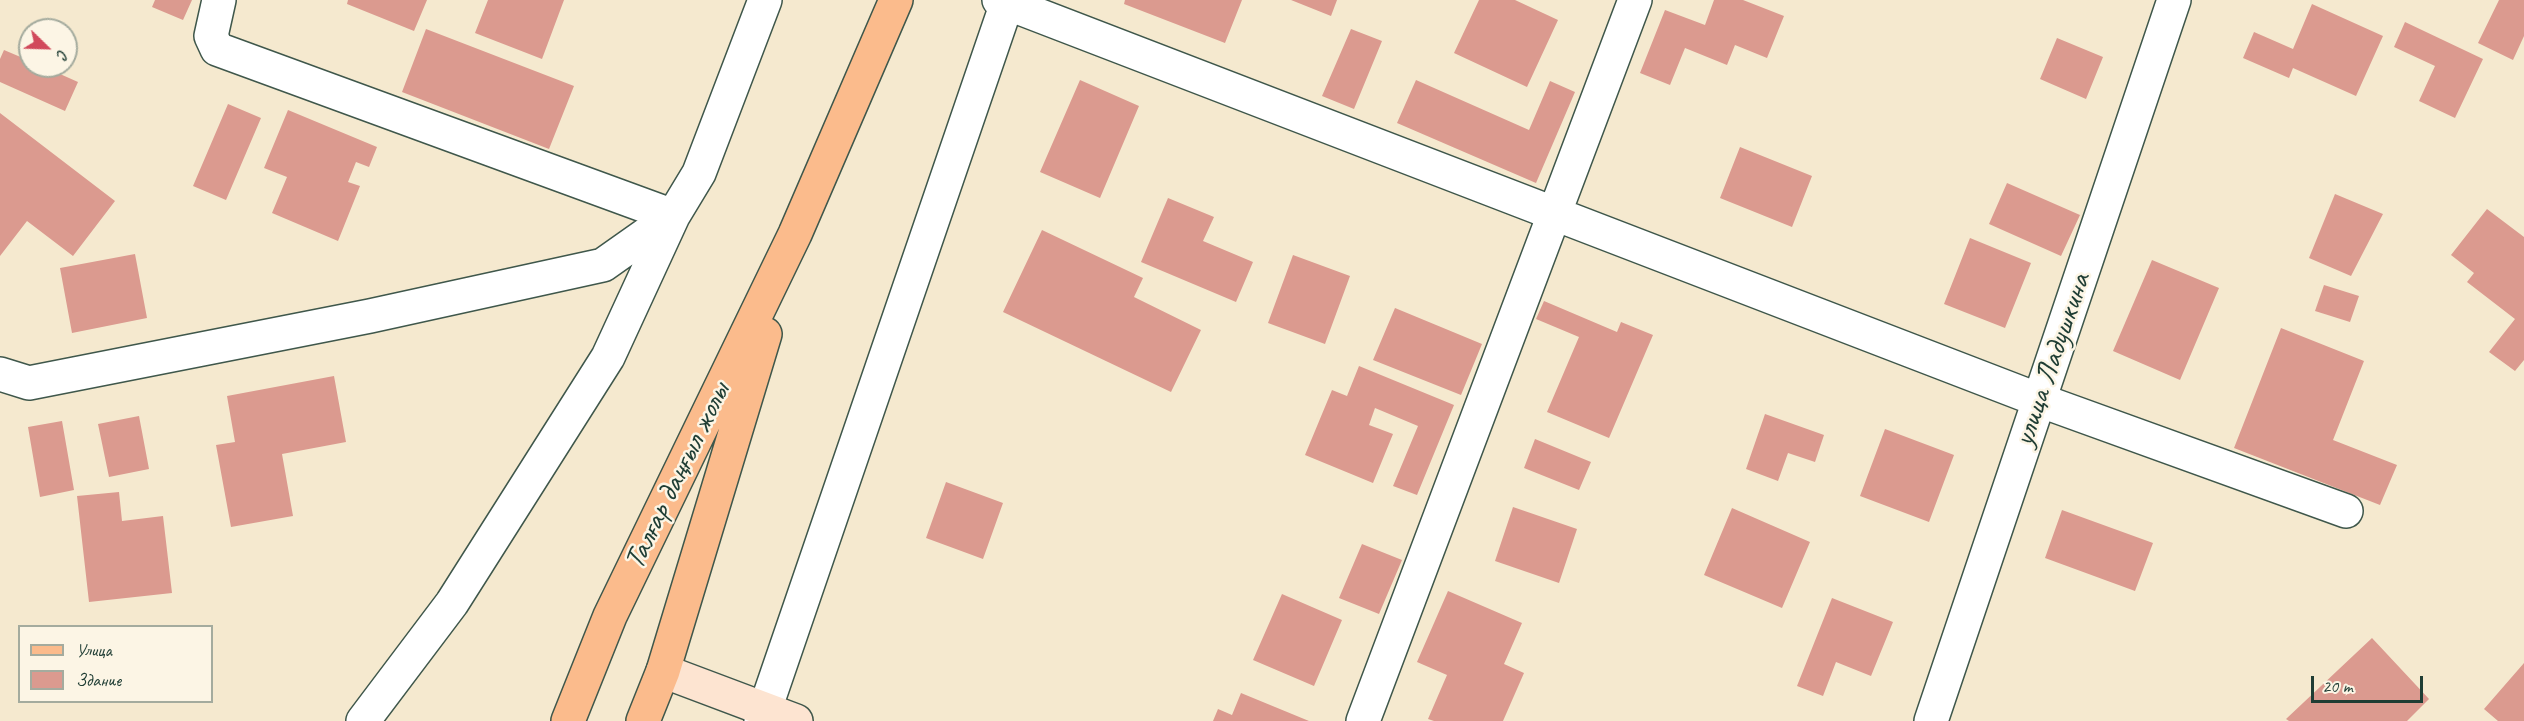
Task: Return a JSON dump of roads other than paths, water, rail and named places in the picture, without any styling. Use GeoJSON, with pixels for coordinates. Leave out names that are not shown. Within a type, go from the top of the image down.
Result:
{"type":"FeatureCollection","features":[{"type":"Feature","properties":{"kind":"main road","name":"Талғар даңғыл жолы"},"geometry":{"type":"LineString","coordinates":[[568,721],[610,616],[795,234],[896,0]]}},
{"type":"Feature","properties":{"kind":"main road","name":"Талғар даңғыл жолы"},"geometry":{"type":"LineString","coordinates":[[643,721],[663,671],[795,234]]}},
{"type":"Feature","properties":{"kind":"street"},"geometry":{"type":"LineString","coordinates":[[219,0],[211,36],[217,49],[672,216]]}},
{"type":"Feature","properties":{"kind":"street"},"geometry":{"type":"LineString","coordinates":[[363,721],[452,603],[608,357],[672,216],[699,172],[765,0]]}},
{"type":"Feature","properties":{"kind":"street"},"geometry":{"type":"LineString","coordinates":[[1363,721],[1635,0]]}},
{"type":"Feature","properties":{"kind":"street","name":"улица Ладушкина"},"geometry":{"type":"LineString","coordinates":[[1931,721],[2174,0]]}},
{"type":"Feature","properties":{"kind":"street"},"geometry":{"type":"LineString","coordinates":[[764,715],[1005,1],[2039,400],[2346,511]]}},
{"type":"Feature","properties":{"kind":"street"},"geometry":{"type":"LineString","coordinates":[[0,374],[29,383],[370,316],[603,265],[672,216]]}},
{"type":"Feature","properties":{"kind":"street"},"geometry":{"type":"LineString","coordinates":[[663,671],[764,715],[796,721]]}}]}
